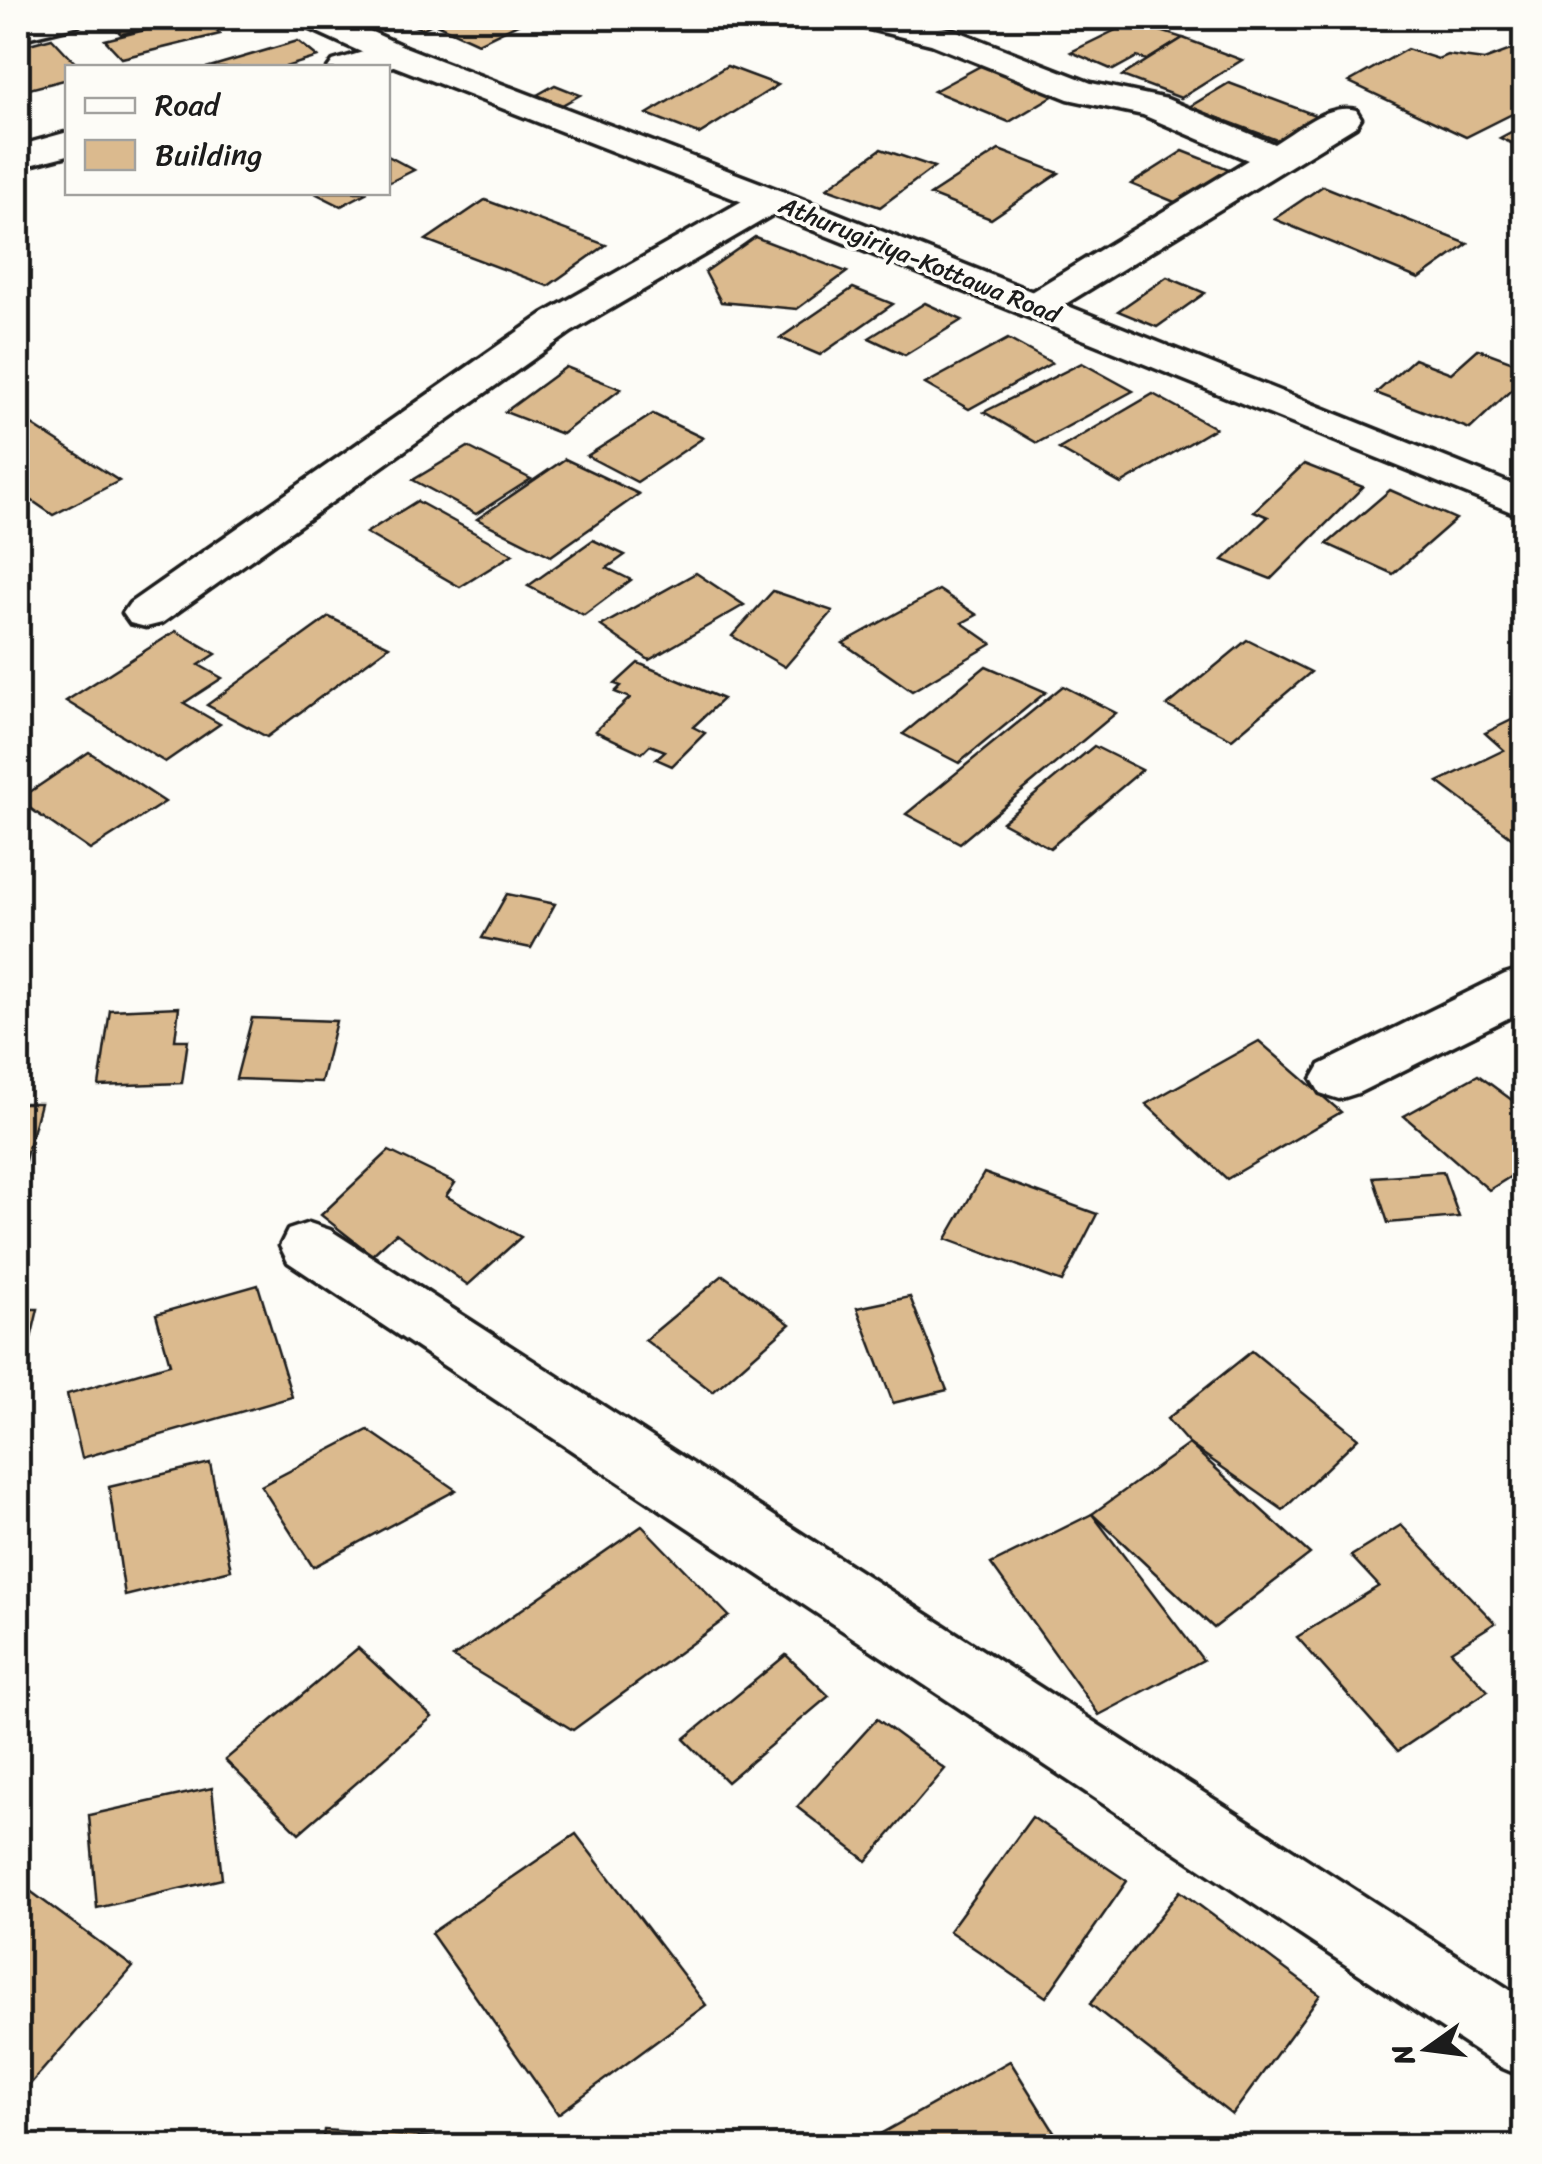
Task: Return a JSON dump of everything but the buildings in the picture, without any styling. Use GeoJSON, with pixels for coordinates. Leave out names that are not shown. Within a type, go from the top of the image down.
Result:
{"type":"FeatureCollection","features":[{"type":"Feature","properties":{"kind":"street"},"geometry":{"type":"LineString","coordinates":[[18,30],[67,18]]}},
{"type":"Feature","properties":{"kind":"street","name":"Athurugiriya-Kottawa Road"},"geometry":{"type":"LineString","coordinates":[[314,18],[393,54],[771,200],[1524,504]]}},
{"type":"Feature","properties":{"kind":"street"},"geometry":{"type":"LineString","coordinates":[[865,18],[943,37],[1081,91],[1154,108],[1275,158]]}},
{"type":"Feature","properties":{"kind":"street"},"geometry":{"type":"LineString","coordinates":[[354,65],[393,54]]}},
{"type":"Feature","properties":{"kind":"street"},"geometry":{"type":"LineString","coordinates":[[1034,306],[1342,118]]}},
{"type":"Feature","properties":{"kind":"street"},"geometry":{"type":"LineString","coordinates":[[18,157],[65,145]]}},
{"type":"Feature","properties":{"kind":"street"},"geometry":{"type":"LineString","coordinates":[[146,613],[557,323],[771,200]]}},
{"type":"Feature","properties":{"kind":"street"},"geometry":{"type":"LineString","coordinates":[[1338,1079],[1524,988]]}},
{"type":"Feature","properties":{"kind":"street"},"geometry":{"type":"LineString","coordinates":[[309,1246],[1524,2041]]}}]}
